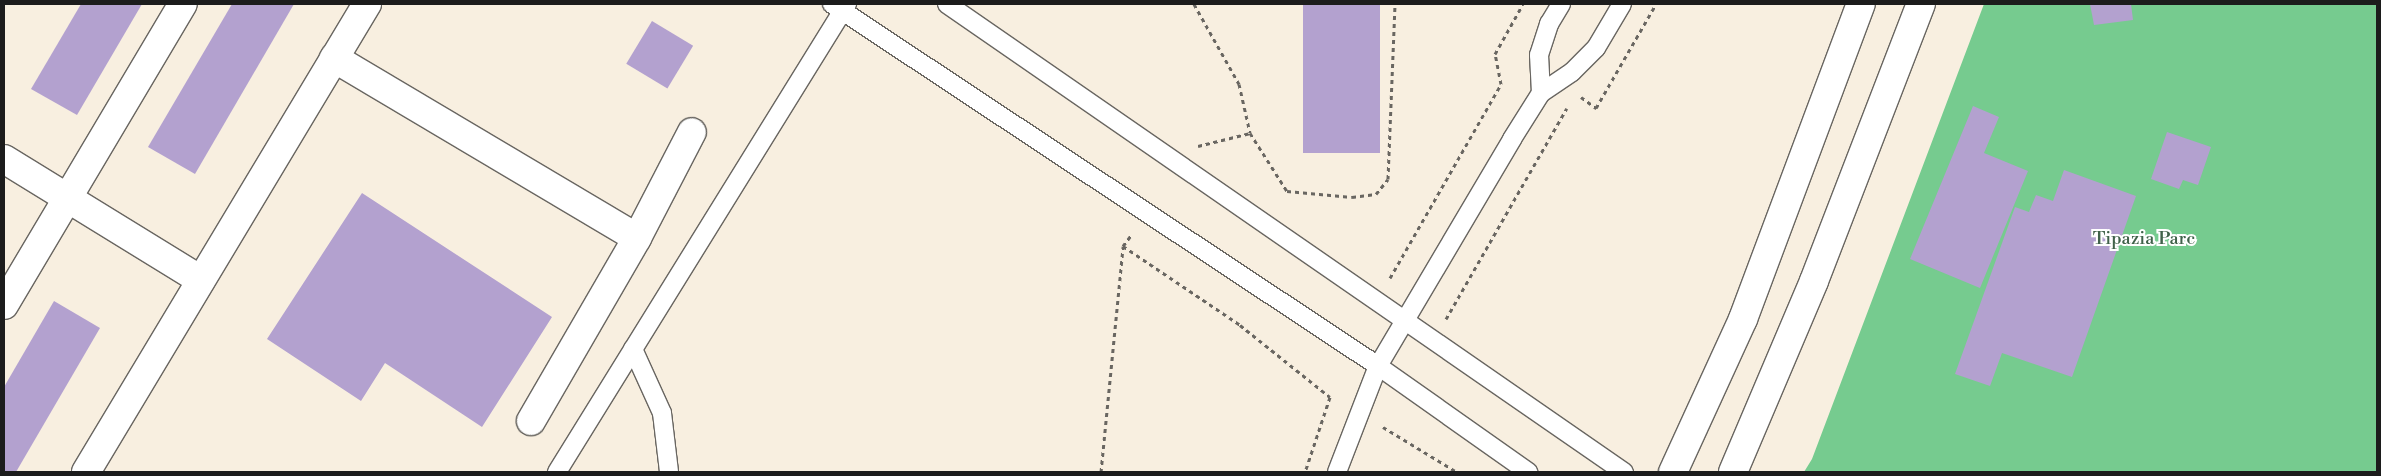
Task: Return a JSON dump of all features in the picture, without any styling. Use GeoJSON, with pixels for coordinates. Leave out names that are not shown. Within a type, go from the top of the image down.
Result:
{"type":"FeatureCollection","features":[{"type":"Feature","properties":{"kind":"street"},"geometry":{"type":"LineString","coordinates":[[4,305],[183,4]]}},
{"type":"Feature","properties":{"kind":"street"},"geometry":{"type":"LineString","coordinates":[[86,472],[367,4]]}},
{"type":"Feature","properties":{"kind":"street"},"geometry":{"type":"LineString","coordinates":[[1673,472],[1743,319],[1861,4]]}},
{"type":"Feature","properties":{"kind":"street"},"geometry":{"type":"LineString","coordinates":[[1733,472],[1814,281],[1922,4]]}},
{"type":"Feature","properties":{"kind":"street"},"geometry":{"type":"LineString","coordinates":[[334,58],[637,238]]}},
{"type":"Feature","properties":{"kind":"street"},"geometry":{"type":"LineString","coordinates":[[531,421],[637,238],[692,132]]}},
{"type":"Feature","properties":{"kind":"street"},"geometry":{"type":"LineString","coordinates":[[4,159],[201,280]]}},
{"type":"Feature","properties":{"kind":"lane"},"geometry":{"type":"LineString","coordinates":[[947,4],[1624,472]]}},
{"type":"Feature","properties":{"kind":"lane"},"geometry":{"type":"LineString","coordinates":[[1542,93],[1539,55],[1549,24],[1561,4]]}},
{"type":"Feature","properties":{"kind":"lane"},"geometry":{"type":"LineString","coordinates":[[1337,472],[1378,366],[1542,93],[1572,72],[1596,48],[1622,4]]}},
{"type":"Feature","properties":{"kind":"lane"},"geometry":{"type":"LineString","coordinates":[[557,472],[840,6],[1378,366],[1528,472]]}},
{"type":"Feature","properties":{"kind":"lane"},"geometry":{"type":"LineString","coordinates":[[633,349],[662,414],[669,472]]}},
{"type":"Feature","properties":{"kind":"path"},"geometry":{"type":"LineString","coordinates":[[1194,4],[1239,84],[1250,133],[1287,191],[1352,196],[1376,194],[1388,179],[1395,4]]}},
{"type":"Feature","properties":{"kind":"path"},"geometry":{"type":"LineString","coordinates":[[1387,283],[1501,84],[1495,54],[1523,4]]}},
{"type":"Feature","properties":{"kind":"path"},"geometry":{"type":"LineString","coordinates":[[1575,93],[1596,108],[1656,4]]}},
{"type":"Feature","properties":{"kind":"path"},"geometry":{"type":"LineString","coordinates":[[1441,327],[1570,102]]}},
{"type":"Feature","properties":{"kind":"path"},"geometry":{"type":"LineString","coordinates":[[1101,472],[1123,246],[1240,325],[1330,397],[1305,472]]}},
{"type":"Feature","properties":{"kind":"path"},"geometry":{"type":"LineString","coordinates":[[1377,433],[1380,426],[1457,472]]}},
{"type":"Feature","properties":{"kind":"green space","name":"Tipazia Parc"},"geometry":{"type":"Polygon","coordinates":[[[1984,4],[2377,4],[2377,472],[1804,472],[1812,459],[1984,4]]]}},
{"type":"Feature","properties":{"kind":"building"},"geometry":{"type":"Polygon","coordinates":[[[81,4],[142,4],[77,115],[31,89],[81,4]]]}},
{"type":"Feature","properties":{"kind":"building"},"geometry":{"type":"Polygon","coordinates":[[[232,4],[294,4],[195,174],[148,147],[232,4]]]}},
{"type":"Feature","properties":{"kind":"building"},"geometry":{"type":"Polygon","coordinates":[[[1303,4],[1380,4],[1380,153],[1303,153],[1303,4]]]}},
{"type":"Feature","properties":{"kind":"building"},"geometry":{"type":"Polygon","coordinates":[[[2090,4],[2131,4],[2133,20],[2094,25],[2090,4]]]}},
{"type":"Feature","properties":{"kind":"building"},"geometry":{"type":"Polygon","coordinates":[[[652,21],[693,46],[667,89],[626,64],[652,21]]]}},
{"type":"Feature","properties":{"kind":"building"},"geometry":{"type":"Polygon","coordinates":[[[1973,106],[1999,117],[1984,153],[2028,171],[1980,288],[1910,259],[1973,106]]]}},
{"type":"Feature","properties":{"kind":"building"},"geometry":{"type":"Polygon","coordinates":[[[2167,132],[2211,147],[2198,185],[2183,180],[2179,189],[2151,179],[2167,132]]]}},
{"type":"Feature","properties":{"kind":"building"},"geometry":{"type":"Polygon","coordinates":[[[2064,170],[2136,196],[2072,377],[2002,353],[1990,386],[1955,374],[2015,207],[2029,212],[2036,195],[2053,201],[2064,170]]]}},
{"type":"Feature","properties":{"kind":"building"},"geometry":{"type":"Polygon","coordinates":[[[362,193],[552,317],[482,427],[385,363],[361,401],[267,339],[362,193]]]}},
{"type":"Feature","properties":{"kind":"building"},"geometry":{"type":"Polygon","coordinates":[[[54,301],[100,328],[16,472],[4,472],[4,387],[54,301]]]}}]}
